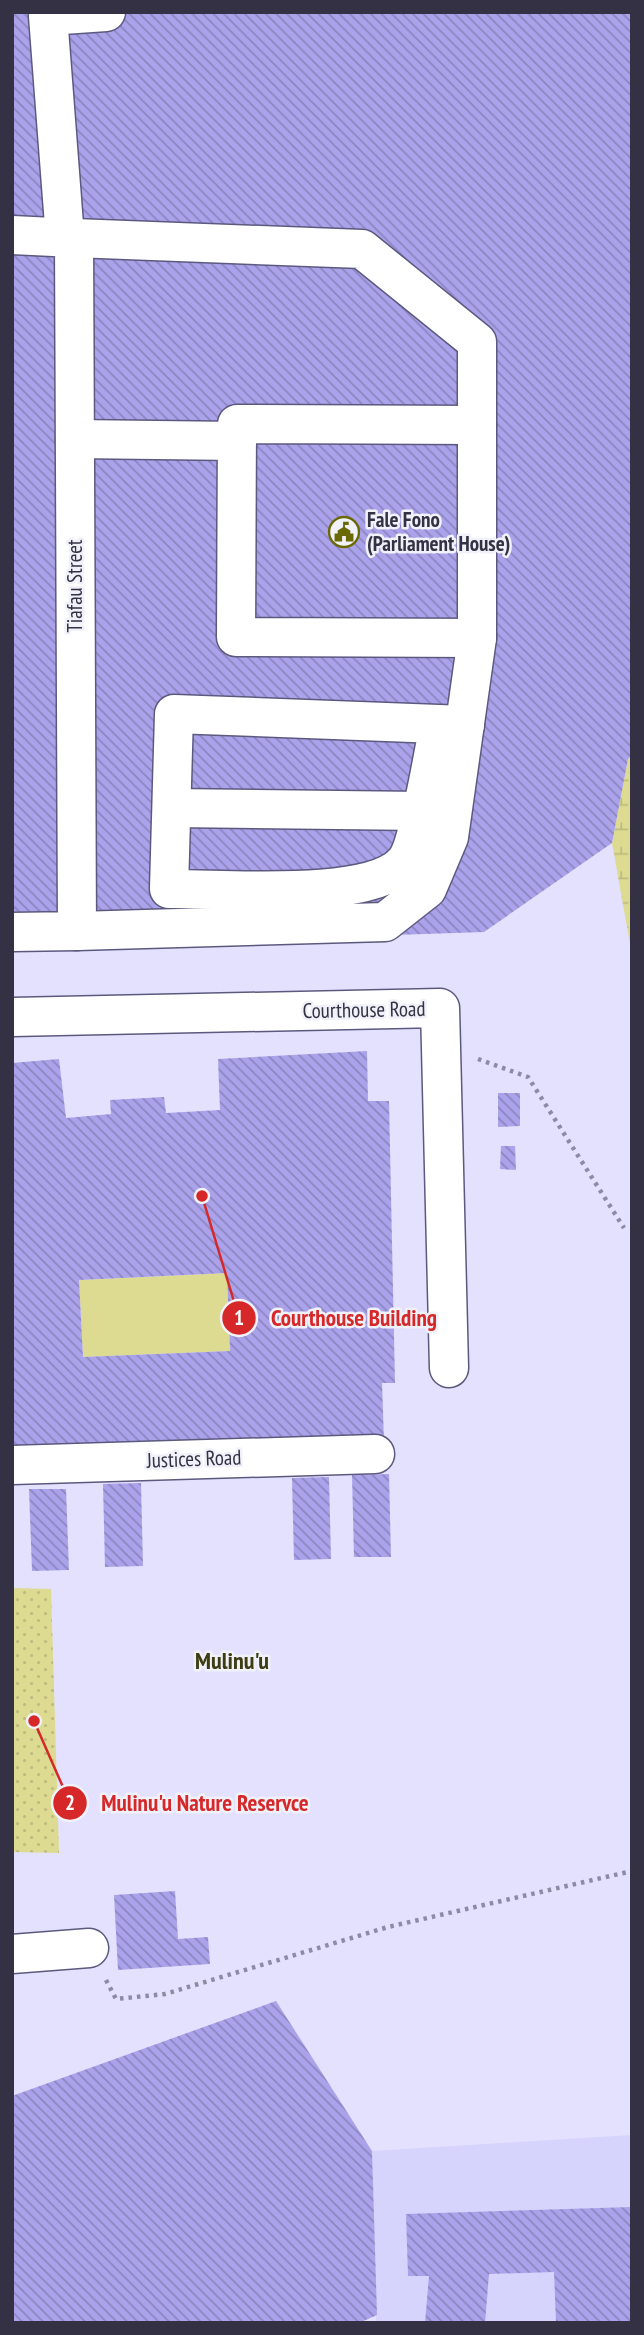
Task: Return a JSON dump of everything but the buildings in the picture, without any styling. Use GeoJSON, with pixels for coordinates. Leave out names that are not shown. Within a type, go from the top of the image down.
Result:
{"type":"FeatureCollection","features":[{"type":"Feature","properties":{"kind":"street","name":"Tiafau Street"},"geometry":{"type":"LineString","coordinates":[[77,931],[75,439],[69,238],[48,16],[106,12]]}},
{"type":"Feature","properties":{"kind":"street"},"geometry":{"type":"LineString","coordinates":[[12,236],[362,249],[477,342],[477,638],[452,724],[405,863],[374,882],[341,888],[169,888],[174,715],[452,724]]}},
{"type":"Feature","properties":{"kind":"street"},"geometry":{"type":"LineString","coordinates":[[477,425],[237,424],[236,638],[477,638]]}},
{"type":"Feature","properties":{"kind":"street"},"geometry":{"type":"LineString","coordinates":[[75,439],[237,441]]}},
{"type":"Feature","properties":{"kind":"street"},"geometry":{"type":"LineString","coordinates":[[12,932],[385,922],[427,890],[449,837],[452,724]]}},
{"type":"Feature","properties":{"kind":"street"},"geometry":{"type":"LineString","coordinates":[[172,808],[421,811]]}},
{"type":"Feature","properties":{"kind":"street"},"geometry":{"type":"LineString","coordinates":[[193,928],[195,888]]}},
{"type":"Feature","properties":{"kind":"street","name":"Courthouse Road"},"geometry":{"type":"LineString","coordinates":[[12,1017],[440,1008],[449,1368]]}},
{"type":"Feature","properties":{"kind":"street","name":"Justices Road"},"geometry":{"type":"LineString","coordinates":[[12,1465],[375,1454]]}},
{"type":"Feature","properties":{"kind":"street"},"geometry":{"type":"LineString","coordinates":[[12,1954],[89,1948]]}},
{"type":"Feature","properties":{"kind":"path"},"geometry":{"type":"LineString","coordinates":[[441,1046],[528,1077],[624,1228]]}},
{"type":"Feature","properties":{"kind":"path"},"geometry":{"type":"LineString","coordinates":[[89,1948],[116,1999],[165,1994],[388,1927],[632,1871]]}},
{"type":"Feature","properties":{"kind":"shaded area"},"geometry":{"type":"Polygon","coordinates":[[[632,2135],[632,2323],[376,2323],[372,2151],[632,2135]]]}},
{"type":"Feature","properties":{"kind":"green space"},"geometry":{"type":"Polygon","coordinates":[[[632,755],[632,955],[612,843],[628,759],[632,755]]]}},
{"type":"Feature","properties":{"kind":"green space"},"geometry":{"type":"Polygon","coordinates":[[[227,1273],[230,1351],[83,1357],[79,1280],[227,1273]]]}},
{"type":"Feature","properties":{"kind":"green space"},"geometry":{"type":"Polygon","coordinates":[[[12,1588],[51,1589],[59,1853],[12,1852],[12,1588]]]}},
{"type":"Feature","properties":{"kind":"place","name":"Fale Fono (Parliament House)"},"geometry":{"type":"Point","coordinates":[344,532]}},
{"type":"Feature","properties":{"kind":"place","name":"Courthouse Building"},"geometry":{"type":"Point","coordinates":[202,1196]}},
{"type":"Feature","properties":{"kind":"place","name":"Mulinu'u Nature Reservce"},"geometry":{"type":"Point","coordinates":[34,1721]}},
{"type":"Feature","properties":{"kind":"district","name":"Mulinu'u"},"geometry":{"type":"Point","coordinates":[232,1661]}}]}
